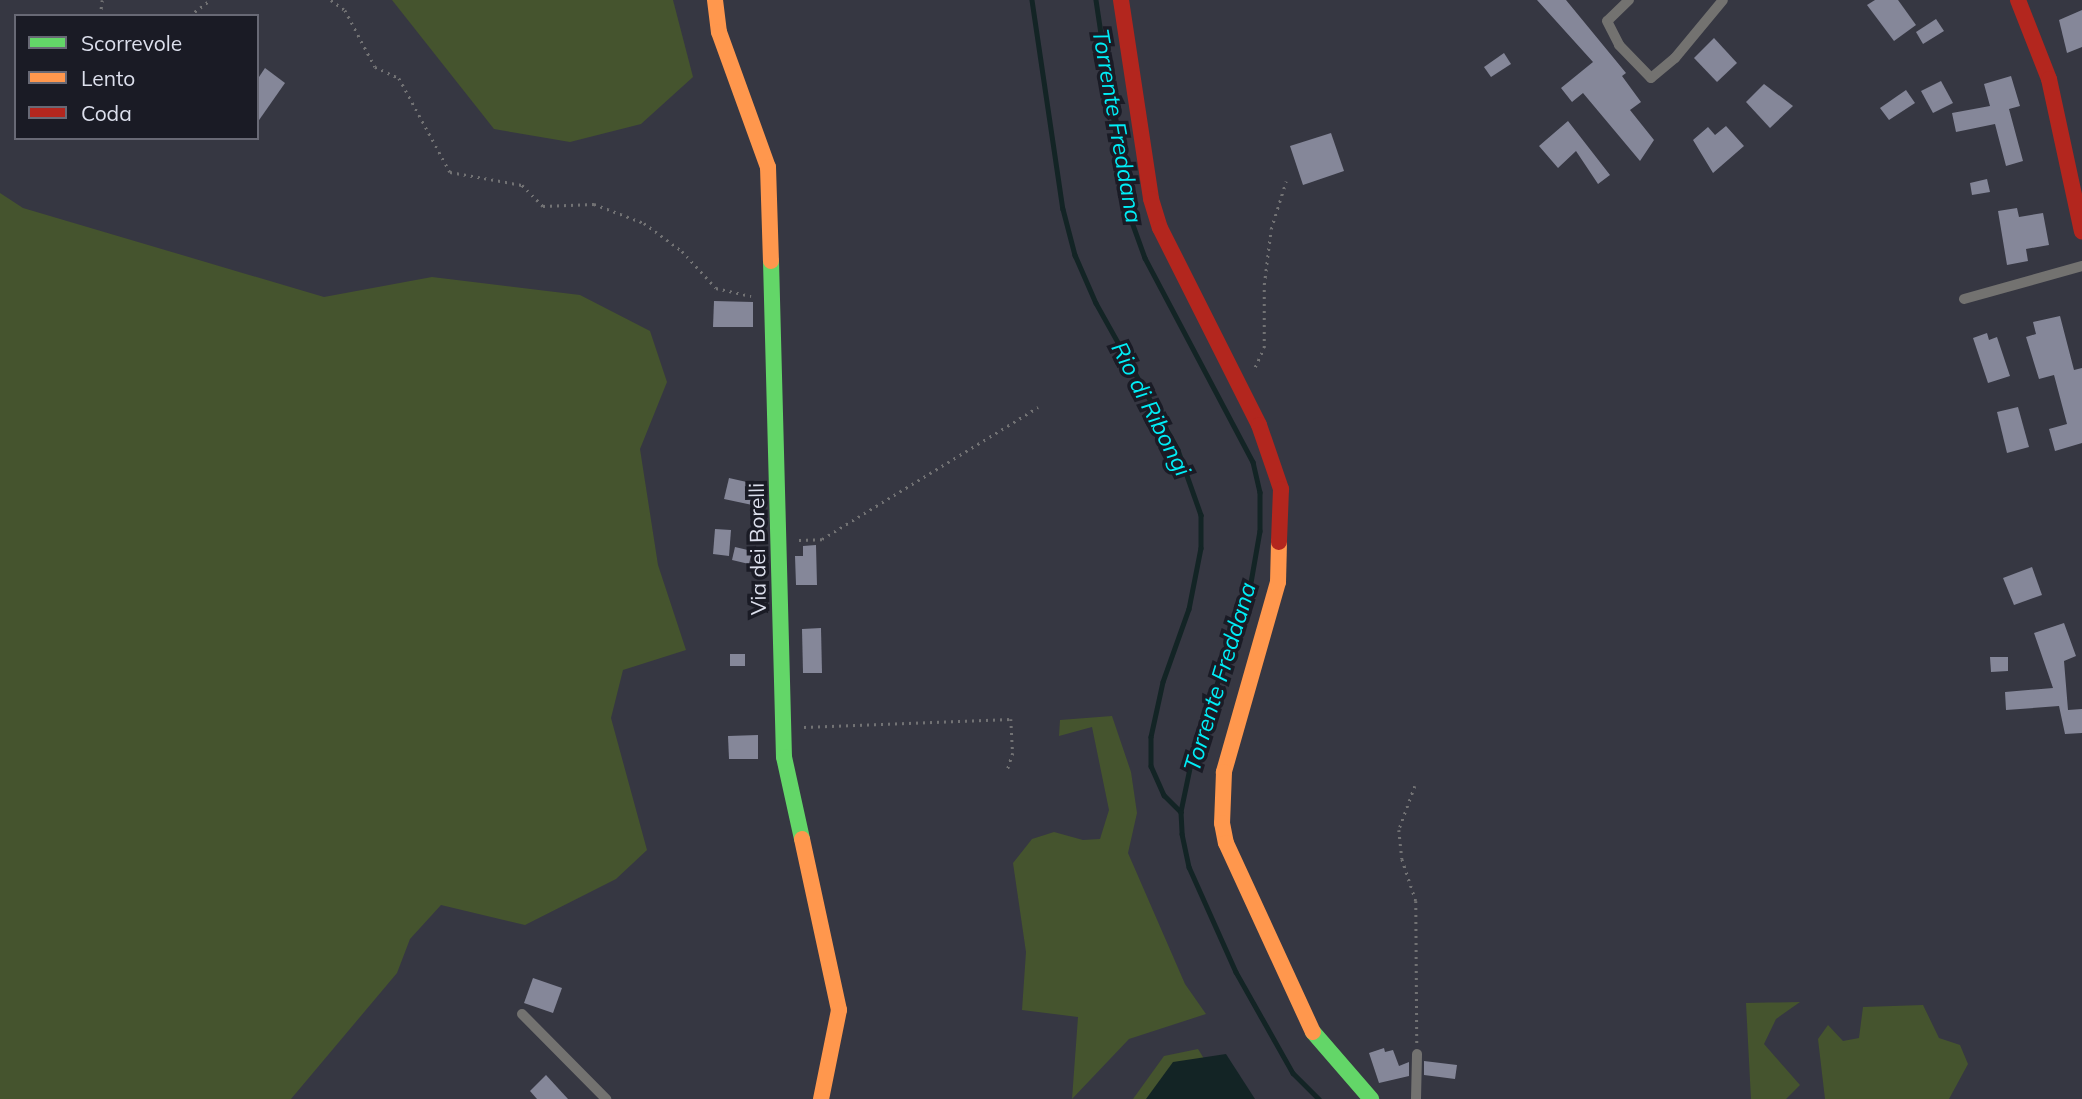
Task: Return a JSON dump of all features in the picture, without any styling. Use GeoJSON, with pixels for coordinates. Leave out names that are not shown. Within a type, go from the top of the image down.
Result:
{"type":"FeatureCollection","features":[{"type":"Feature","properties":{"kind":"street","name":"Via dei Borelli"},"geometry":{"type":"LineString","coordinates":[[715,0],[719,32],[768,167],[784,757],[839,1010],[821,1099]]}},
{"type":"Feature","properties":{"kind":"street"},"geometry":{"type":"LineString","coordinates":[[1121,0],[1151,199],[1173,257],[1241,387],[1276,469],[1282,537],[1275,597],[1224,772],[1222,822],[1231,863],[1316,1040],[1371,1099]]}},
{"type":"Feature","properties":{"kind":"street"},"geometry":{"type":"LineString","coordinates":[[2018,0],[2049,79],[2082,231]]}},
{"type":"Feature","properties":{"kind":"lane"},"geometry":{"type":"LineString","coordinates":[[1629,0],[1607,22],[1619,45],[1651,78],[1675,58],[1723,0]]}},
{"type":"Feature","properties":{"kind":"lane"},"geometry":{"type":"LineString","coordinates":[[1964,299],[2082,267]]}},
{"type":"Feature","properties":{"kind":"lane"},"geometry":{"type":"LineString","coordinates":[[522,1014],[606,1099]]}},
{"type":"Feature","properties":{"kind":"lane"},"geometry":{"type":"LineString","coordinates":[[1416,1099],[1417,1054]]}},
{"type":"Feature","properties":{"kind":"path"},"geometry":{"type":"LineString","coordinates":[[192,14],[210,0]]}},
{"type":"Feature","properties":{"kind":"path"},"geometry":{"type":"LineString","coordinates":[[331,0],[345,10],[375,67],[399,78],[450,172],[522,185],[543,206],[594,204],[632,218],[682,251],[716,288],[744,296],[772,296]]}},
{"type":"Feature","properties":{"kind":"path"},"geometry":{"type":"LineString","coordinates":[[1241,387],[1264,348],[1266,261],[1286,181]]}},
{"type":"Feature","properties":{"kind":"path"},"geometry":{"type":"LineString","coordinates":[[778,541],[822,538],[1038,407]]}},
{"type":"Feature","properties":{"kind":"path"},"geometry":{"type":"LineString","coordinates":[[783,728],[1011,719],[1013,753],[1007,772]]}},
{"type":"Feature","properties":{"kind":"path"},"geometry":{"type":"LineString","coordinates":[[1415,786],[1399,831],[1402,859],[1416,901],[1420,985],[1417,1054]]}},
{"type":"Feature","properties":{"kind":"green space"},"geometry":{"type":"Polygon","coordinates":[[[392,0],[673,0],[693,77],[641,124],[570,142],[494,129],[392,0]]]}},
{"type":"Feature","properties":{"kind":"green space"},"geometry":{"type":"Polygon","coordinates":[[[0,193],[23,208],[324,297],[432,277],[580,295],[650,331],[667,382],[640,449],[658,565],[686,650],[623,670],[611,718],[647,850],[616,879],[525,925],[441,905],[410,939],[397,973],[291,1099],[0,1099],[0,193]]]}},
{"type":"Feature","properties":{"kind":"green space"},"geometry":{"type":"Polygon","coordinates":[[[1112,716],[1131,772],[1137,813],[1128,853],[1185,984],[1206,1014],[1129,1039],[1072,1099],[1078,1017],[1022,1010],[1026,952],[1013,863],[1032,839],[1054,832],[1083,840],[1100,839],[1109,810],[1092,727],[1059,736],[1060,720],[1112,716]]]}},
{"type":"Feature","properties":{"kind":"green space"},"geometry":{"type":"Polygon","coordinates":[[[1800,1002],[1776,1019],[1764,1044],[1800,1085],[1786,1099],[1751,1099],[1746,1003],[1800,1002]]]}},
{"type":"Feature","properties":{"kind":"green space"},"geometry":{"type":"Polygon","coordinates":[[[1923,1005],[1939,1038],[1960,1045],[1968,1064],[1949,1099],[1825,1099],[1818,1039],[1828,1025],[1843,1041],[1859,1038],[1863,1007],[1923,1005]]]}},
{"type":"Feature","properties":{"kind":"green space"},"geometry":{"type":"Polygon","coordinates":[[[1198,1049],[1229,1099],[1133,1099],[1164,1056],[1198,1049]]]}},
{"type":"Feature","properties":{"kind":"shaded area"},"geometry":{"type":"Polygon","coordinates":[[[1226,1054],[1255,1099],[1146,1099],[1173,1062],[1226,1054]]]}},
{"type":"Feature","properties":{"kind":"building"},"geometry":{"type":"Polygon","coordinates":[[[1537,0],[1566,0],[1626,73],[1622,76],[1641,102],[1630,110],[1654,140],[1640,161],[1583,93],[1572,102],[1561,88],[1593,62],[1537,0]]]}},
{"type":"Feature","properties":{"kind":"building"},"geometry":{"type":"Polygon","coordinates":[[[1875,0],[1898,0],[1916,25],[1894,41],[1867,5],[1875,0]]]}},
{"type":"Feature","properties":{"kind":"building"},"geometry":{"type":"Polygon","coordinates":[[[2082,10],[2082,47],[2067,53],[2059,20],[2082,10]]]}},
{"type":"Feature","properties":{"kind":"building"},"geometry":{"type":"Polygon","coordinates":[[[1936,19],[1944,31],[1923,44],[1916,32],[1936,19]]]}},
{"type":"Feature","properties":{"kind":"building"},"geometry":{"type":"Polygon","coordinates":[[[1714,38],[1737,63],[1717,82],[1694,58],[1714,38]]]}},
{"type":"Feature","properties":{"kind":"building"},"geometry":{"type":"Polygon","coordinates":[[[1504,53],[1511,64],[1491,77],[1484,67],[1504,53]]]}},
{"type":"Feature","properties":{"kind":"building"},"geometry":{"type":"Polygon","coordinates":[[[265,68],[285,83],[259,120],[259,77],[265,68]]]}},
{"type":"Feature","properties":{"kind":"building"},"geometry":{"type":"Polygon","coordinates":[[[2011,76],[2020,106],[2009,109],[2023,161],[2006,166],[1995,124],[1956,132],[1952,113],[1990,106],[1984,84],[2011,76]]]}},
{"type":"Feature","properties":{"kind":"building"},"geometry":{"type":"Polygon","coordinates":[[[1941,81],[1953,103],[1933,113],[1921,91],[1941,81]]]}},
{"type":"Feature","properties":{"kind":"building"},"geometry":{"type":"Polygon","coordinates":[[[1764,84],[1793,106],[1770,128],[1746,102],[1764,84]]]}},
{"type":"Feature","properties":{"kind":"building"},"geometry":{"type":"Polygon","coordinates":[[[1906,90],[1915,103],[1889,120],[1880,108],[1906,90]]]}},
{"type":"Feature","properties":{"kind":"building"},"geometry":{"type":"Polygon","coordinates":[[[1568,121],[1610,175],[1598,184],[1576,151],[1558,168],[1539,146],[1568,121]]]}},
{"type":"Feature","properties":{"kind":"building"},"geometry":{"type":"Polygon","coordinates":[[[1726,126],[1744,146],[1713,173],[1693,140],[1708,127],[1715,135],[1726,126]]]}},
{"type":"Feature","properties":{"kind":"building"},"geometry":{"type":"Polygon","coordinates":[[[1331,133],[1344,171],[1303,185],[1290,146],[1331,133]]]}},
{"type":"Feature","properties":{"kind":"building"},"geometry":{"type":"Polygon","coordinates":[[[1987,179],[1990,192],[1972,195],[1970,183],[1987,179]]]}},
{"type":"Feature","properties":{"kind":"building"},"geometry":{"type":"Polygon","coordinates":[[[2017,208],[2019,217],[2043,213],[2049,245],[2026,249],[2028,261],[2007,265],[1998,211],[2017,208]]]}},
{"type":"Feature","properties":{"kind":"building"},"geometry":{"type":"Polygon","coordinates":[[[714,301],[753,302],[753,327],[713,327],[714,301]]]}},
{"type":"Feature","properties":{"kind":"building"},"geometry":{"type":"Polygon","coordinates":[[[2060,316],[2074,370],[2082,368],[2082,443],[2055,451],[2049,429],[2067,424],[2054,375],[2039,379],[2026,337],[2036,334],[2033,322],[2060,316]]]}},
{"type":"Feature","properties":{"kind":"building"},"geometry":{"type":"Polygon","coordinates":[[[1987,333],[1989,340],[1997,337],[2010,376],[1988,383],[1973,338],[1987,333]]]}},
{"type":"Feature","properties":{"kind":"building"},"geometry":{"type":"Polygon","coordinates":[[[2018,407],[2029,447],[2007,453],[1997,412],[2018,407]]]}},
{"type":"Feature","properties":{"kind":"building"},"geometry":{"type":"Polygon","coordinates":[[[729,478],[760,485],[757,506],[724,499],[729,478]]]}},
{"type":"Feature","properties":{"kind":"building"},"geometry":{"type":"Polygon","coordinates":[[[715,529],[731,530],[729,556],[713,554],[715,529]]]}},
{"type":"Feature","properties":{"kind":"building"},"geometry":{"type":"Polygon","coordinates":[[[816,545],[817,585],[796,585],[795,556],[803,556],[803,546],[816,545]]]}},
{"type":"Feature","properties":{"kind":"building"},"geometry":{"type":"Polygon","coordinates":[[[735,547],[752,551],[749,564],[732,560],[735,547]]]}},
{"type":"Feature","properties":{"kind":"building"},"geometry":{"type":"Polygon","coordinates":[[[2032,567],[2042,595],[2014,605],[2003,578],[2032,567]]]}},
{"type":"Feature","properties":{"kind":"building"},"geometry":{"type":"Polygon","coordinates":[[[2064,623],[2076,656],[2064,661],[2068,710],[2082,709],[2082,733],[2065,734],[2059,706],[2006,710],[2005,692],[2053,688],[2034,633],[2064,623]]]}},
{"type":"Feature","properties":{"kind":"building"},"geometry":{"type":"Polygon","coordinates":[[[821,628],[822,673],[803,673],[802,629],[821,628]]]}},
{"type":"Feature","properties":{"kind":"building"},"geometry":{"type":"Polygon","coordinates":[[[730,654],[745,654],[745,666],[730,666],[730,654]]]}},
{"type":"Feature","properties":{"kind":"building"},"geometry":{"type":"Polygon","coordinates":[[[1990,657],[2008,657],[2008,671],[1991,672],[1990,657]]]}},
{"type":"Feature","properties":{"kind":"building"},"geometry":{"type":"Polygon","coordinates":[[[758,735],[758,759],[729,759],[728,736],[758,735]]]}},
{"type":"Feature","properties":{"kind":"building"},"geometry":{"type":"Polygon","coordinates":[[[533,978],[562,988],[553,1013],[524,1003],[533,978]]]}},
{"type":"Feature","properties":{"kind":"building"},"geometry":{"type":"Polygon","coordinates":[[[1384,1048],[1385,1052],[1393,1050],[1399,1066],[1409,1062],[1409,1076],[1379,1083],[1369,1053],[1384,1048]]]}},
{"type":"Feature","properties":{"kind":"building"},"geometry":{"type":"Polygon","coordinates":[[[1424,1061],[1457,1065],[1455,1079],[1424,1075],[1424,1061]]]}},
{"type":"Feature","properties":{"kind":"building"},"geometry":{"type":"Polygon","coordinates":[[[546,1075],[568,1099],[537,1099],[530,1091],[546,1075]]]}},
{"type":"Feature","properties":{"kind":"waterway","name":"Rio di Ribongi"},"geometry":{"type":"LineString","coordinates":[[1032,0],[1063,209],[1075,255],[1096,303],[1178,450],[1201,515],[1201,548],[1189,609],[1163,682],[1151,737],[1151,766],[1164,795],[1181,812]]}},
{"type":"Feature","properties":{"kind":"waterway","name":"Torrente Freddana"},"geometry":{"type":"LineString","coordinates":[[1096,0],[1127,208],[1145,258],[1253,462],[1260,492],[1260,531],[1249,594],[1194,749],[1181,812],[1182,834],[1189,867],[1236,972],[1293,1073],[1319,1099]]}},
{"type":"Feature","properties":{"kind":"traffic: fast"},"geometry":{"type":"LineString","coordinates":[[771,261],[784,757],[802,839]]}},
{"type":"Feature","properties":{"kind":"traffic: fast"},"geometry":{"type":"LineString","coordinates":[[1313,1032],[1371,1099]]}},
{"type":"Feature","properties":{"kind":"traffic: slow"},"geometry":{"type":"LineString","coordinates":[[715,0],[719,32],[768,167],[771,261]]}},
{"type":"Feature","properties":{"kind":"traffic: slow"},"geometry":{"type":"LineString","coordinates":[[1279,542],[1278,582],[1224,772],[1222,823],[1226,843],[1313,1032]]}},
{"type":"Feature","properties":{"kind":"traffic: slow"},"geometry":{"type":"LineString","coordinates":[[802,839],[839,1010],[821,1099]]}},
{"type":"Feature","properties":{"kind":"traffic: jam"},"geometry":{"type":"LineString","coordinates":[[1121,0],[1151,199],[1160,228],[1259,425],[1281,489],[1279,542]]}},
{"type":"Feature","properties":{"kind":"traffic: jam"},"geometry":{"type":"LineString","coordinates":[[2018,0],[2049,79],[2082,231]]}}]}
